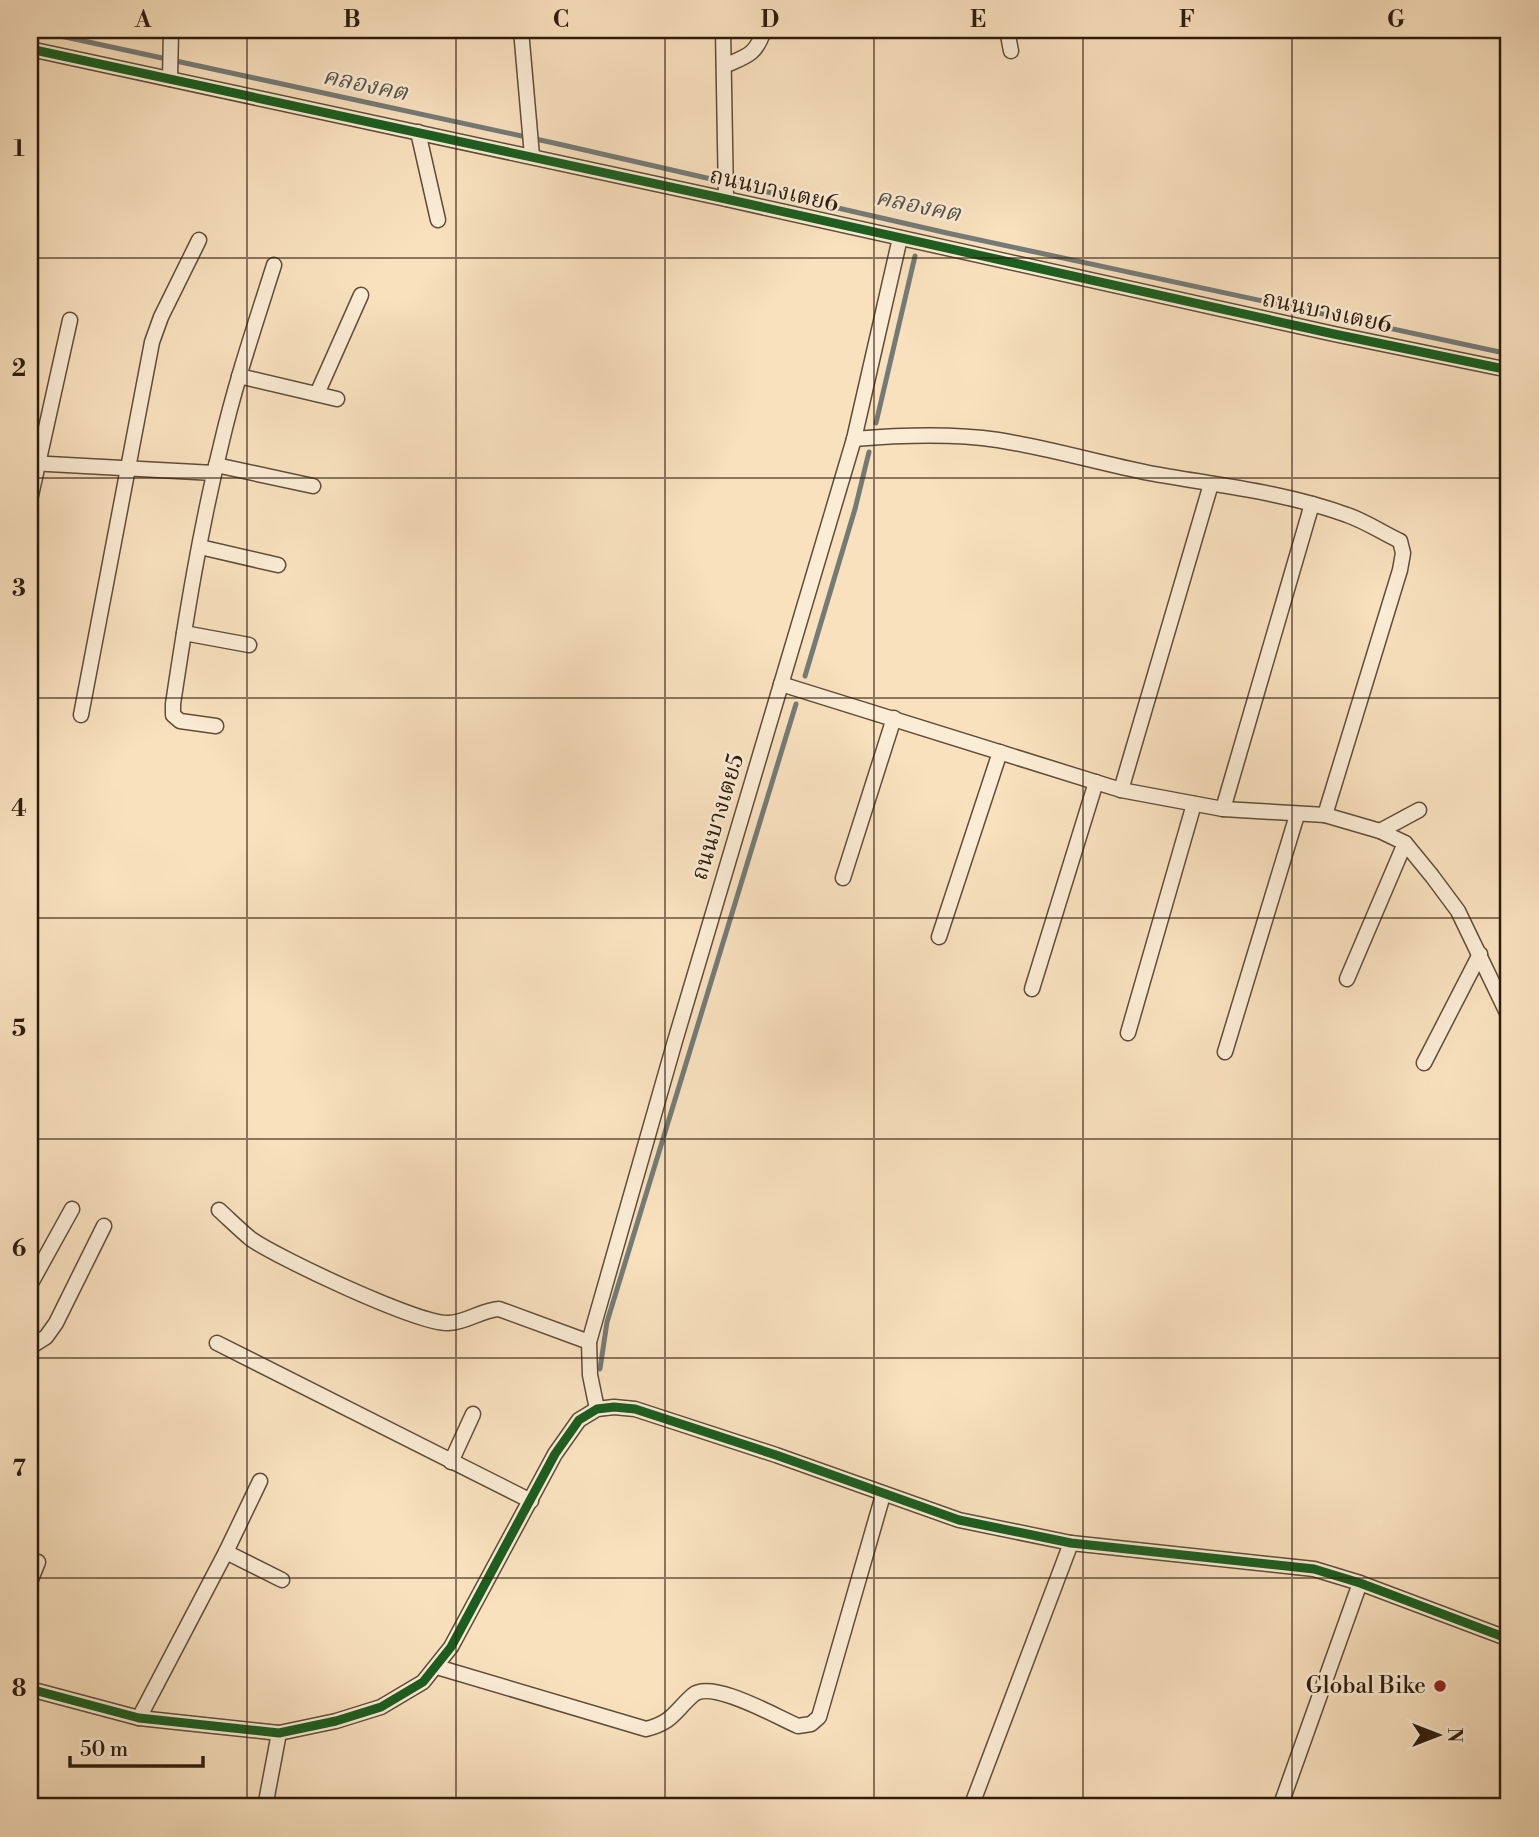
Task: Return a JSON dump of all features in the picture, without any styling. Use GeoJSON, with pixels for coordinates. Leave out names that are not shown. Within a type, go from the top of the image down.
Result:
{"type":"FeatureCollection","features":[{"type":"Feature","properties":{"kind":"street"},"geometry":{"type":"LineString","coordinates":[[170,76],[171,30]]}},
{"type":"Feature","properties":{"kind":"street"},"geometry":{"type":"LineString","coordinates":[[521,30],[531,153]]}},
{"type":"Feature","properties":{"kind":"street"},"geometry":{"type":"LineString","coordinates":[[723,30],[726,197]]}},
{"type":"Feature","properties":{"kind":"street"},"geometry":{"type":"LineString","coordinates":[[724,66],[757,48],[764,30]]}},
{"type":"Feature","properties":{"kind":"street"},"geometry":{"type":"LineString","coordinates":[[1007,30],[1011,51]]}},
{"type":"Feature","properties":{"kind":"street","name":"ถนนบางเตย6"},"geometry":{"type":"LineString","coordinates":[[30,49],[170,76],[418,132],[531,153],[900,238],[1509,370]]}},
{"type":"Feature","properties":{"kind":"street"},"geometry":{"type":"LineString","coordinates":[[418,132],[438,220]]}},
{"type":"Feature","properties":{"kind":"street","name":"ถนนบางเตย5"},"geometry":{"type":"LineString","coordinates":[[597,1409],[590,1375],[589,1342],[855,439],[900,238]]}},
{"type":"Feature","properties":{"kind":"street"},"geometry":{"type":"LineString","coordinates":[[81,715],[152,342],[161,317],[199,240]]}},
{"type":"Feature","properties":{"kind":"street"},"geometry":{"type":"LineString","coordinates":[[216,726],[180,721],[173,715],[184,633],[215,469],[239,376],[274,265]]}},
{"type":"Feature","properties":{"kind":"street"},"geometry":{"type":"LineString","coordinates":[[317,394],[361,295]]}},
{"type":"Feature","properties":{"kind":"street"},"geometry":{"type":"LineString","coordinates":[[30,500],[33,463],[70,320]]}},
{"type":"Feature","properties":{"kind":"street"},"geometry":{"type":"LineString","coordinates":[[239,376],[337,399]]}},
{"type":"Feature","properties":{"kind":"street"},"geometry":{"type":"LineString","coordinates":[[855,439],[898,435],[996,440],[1312,504],[1351,516],[1399,541],[1403,553],[1396,583],[1325,816]]}},
{"type":"Feature","properties":{"kind":"street"},"geometry":{"type":"LineString","coordinates":[[33,463],[127,469],[215,469],[313,486]]}},
{"type":"Feature","properties":{"kind":"street"},"geometry":{"type":"LineString","coordinates":[[1121,790],[1211,484]]}},
{"type":"Feature","properties":{"kind":"street"},"geometry":{"type":"LineString","coordinates":[[1223,809],[1312,504]]}},
{"type":"Feature","properties":{"kind":"street"},"geometry":{"type":"LineString","coordinates":[[200,547],[278,565]]}},
{"type":"Feature","properties":{"kind":"street"},"geometry":{"type":"LineString","coordinates":[[184,633],[249,645]]}},
{"type":"Feature","properties":{"kind":"street"},"geometry":{"type":"LineString","coordinates":[[781,684],[1121,790],[1223,809],[1325,816],[1380,831],[1405,843],[1458,911],[1509,1017]]}},
{"type":"Feature","properties":{"kind":"street"},"geometry":{"type":"LineString","coordinates":[[843,878],[894,718]]}},
{"type":"Feature","properties":{"kind":"street"},"geometry":{"type":"LineString","coordinates":[[939,937],[1000,752]]}},
{"type":"Feature","properties":{"kind":"street"},"geometry":{"type":"LineString","coordinates":[[1032,989],[1096,782]]}},
{"type":"Feature","properties":{"kind":"street"},"geometry":{"type":"LineString","coordinates":[[1128,1033],[1194,804]]}},
{"type":"Feature","properties":{"kind":"street"},"geometry":{"type":"LineString","coordinates":[[1380,831],[1419,810]]}},
{"type":"Feature","properties":{"kind":"street"},"geometry":{"type":"LineString","coordinates":[[1225,1052],[1297,815]]}},
{"type":"Feature","properties":{"kind":"street"},"geometry":{"type":"LineString","coordinates":[[1347,979],[1405,843]]}},
{"type":"Feature","properties":{"kind":"street"},"geometry":{"type":"LineString","coordinates":[[1424,1063],[1480,954]]}},
{"type":"Feature","properties":{"kind":"street"},"geometry":{"type":"LineString","coordinates":[[30,1285],[72,1209]]}},
{"type":"Feature","properties":{"kind":"street"},"geometry":{"type":"LineString","coordinates":[[219,1210],[252,1240],[407,1313],[448,1323],[499,1309],[589,1342]]}},
{"type":"Feature","properties":{"kind":"street"},"geometry":{"type":"LineString","coordinates":[[30,1347],[46,1337],[56,1323],[104,1226]]}},
{"type":"Feature","properties":{"kind":"street"},"geometry":{"type":"LineString","coordinates":[[217,1343],[531,1501]]}},
{"type":"Feature","properties":{"kind":"street"},"geometry":{"type":"LineString","coordinates":[[30,1689],[139,1718],[279,1733],[335,1721],[381,1707],[422,1682],[437,1667],[451,1647],[555,1454],[579,1420],[597,1409],[614,1407],[635,1409],[776,1455],[959,1520],[1071,1543],[1314,1569],[1360,1583],[1509,1639]]}},
{"type":"Feature","properties":{"kind":"street"},"geometry":{"type":"LineString","coordinates":[[451,1462],[473,1414]]}},
{"type":"Feature","properties":{"kind":"street"},"geometry":{"type":"LineString","coordinates":[[139,1718],[260,1481]]}},
{"type":"Feature","properties":{"kind":"street"},"geometry":{"type":"LineString","coordinates":[[437,1667],[646,1729],[662,1725],[695,1692],[705,1690],[720,1691],[798,1726],[811,1724],[819,1717],[883,1494]]}},
{"type":"Feature","properties":{"kind":"street"},"geometry":{"type":"LineString","coordinates":[[971,1807],[1071,1543]]}},
{"type":"Feature","properties":{"kind":"street"},"geometry":{"type":"LineString","coordinates":[[226,1552],[282,1580]]}},
{"type":"Feature","properties":{"kind":"street"},"geometry":{"type":"LineString","coordinates":[[30,1582],[38,1562]]}},
{"type":"Feature","properties":{"kind":"street"},"geometry":{"type":"LineString","coordinates":[[1280,1807],[1360,1583]]}},
{"type":"Feature","properties":{"kind":"street"},"geometry":{"type":"LineString","coordinates":[[265,1807],[279,1733]]}},
{"type":"Feature","properties":{"kind":"waterway","name":"คลองคต"},"geometry":{"type":"LineString","coordinates":[[33,30],[554,143],[947,233],[1509,354]]}},
{"type":"Feature","properties":{"kind":"waterway"},"geometry":{"type":"LineString","coordinates":[[876,423],[915,256]]}},
{"type":"Feature","properties":{"kind":"waterway"},"geometry":{"type":"LineString","coordinates":[[805,676],[855,509],[869,452]]}},
{"type":"Feature","properties":{"kind":"waterway"},"geometry":{"type":"LineString","coordinates":[[600,1369],[607,1322],[796,704]]}},
{"type":"Feature","properties":{"kind":"cycle path"},"geometry":{"type":"LineString","coordinates":[[30,49],[1509,370]]}},
{"type":"Feature","properties":{"kind":"cycle path"},"geometry":{"type":"LineString","coordinates":[[30,1689],[139,1718],[279,1733],[336,1721],[381,1707],[423,1682],[451,1647],[555,1454],[579,1420],[597,1409],[614,1407],[635,1409],[776,1455],[959,1520],[1071,1543],[1314,1569],[1360,1583],[1509,1639]]}},
{"type":"Feature","properties":{"kind":"place","name":"Global Bike"},"geometry":{"type":"Point","coordinates":[1440,1686]}}]}
